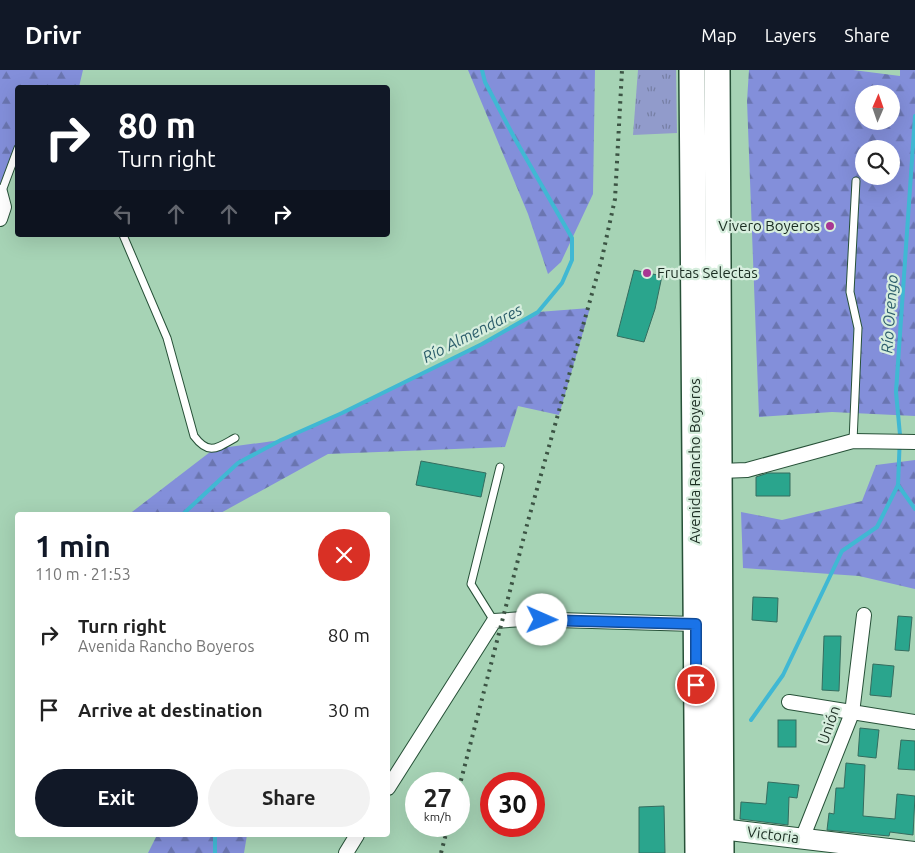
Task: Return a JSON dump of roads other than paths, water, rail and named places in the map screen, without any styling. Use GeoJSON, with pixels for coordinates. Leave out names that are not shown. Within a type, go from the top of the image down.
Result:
{"type":"FeatureCollection","features":[{"type":"Feature","properties":{"kind":"highway","name":"Avenida Rancho Boyeros"},"geometry":{"type":"LineString","coordinates":[[692,70],[698,853]]}},
{"type":"Feature","properties":{"kind":"highway","name":"Avenida Rancho Boyeros"},"geometry":{"type":"LineString","coordinates":[[717,70],[721,841]]}},
{"type":"Feature","properties":{"kind":"street"},"geometry":{"type":"LineString","coordinates":[[0,219],[4,207],[1,192]]}},
{"type":"Feature","properties":{"kind":"street"},"geometry":{"type":"LineString","coordinates":[[720,471],[747,470],[854,441],[915,442]]}},
{"type":"Feature","properties":{"kind":"street","name":"Unión"},"geometry":{"type":"LineString","coordinates":[[802,839],[852,713],[864,615]]}},
{"type":"Feature","properties":{"kind":"street"},"geometry":{"type":"LineString","coordinates":[[390,785],[494,622],[523,619],[696,624]]}},
{"type":"Feature","properties":{"kind":"street"},"geometry":{"type":"LineString","coordinates":[[789,702],[915,722]]}},
{"type":"Feature","properties":{"kind":"street"},"geometry":{"type":"LineString","coordinates":[[346,853],[356,837]]}},
{"type":"Feature","properties":{"kind":"street","name":"Victoria"},"geometry":{"type":"LineString","coordinates":[[721,841],[802,839],[915,852]]}},
{"type":"Feature","properties":{"kind":"lane"},"geometry":{"type":"LineString","coordinates":[[1,192],[15,156]]}},
{"type":"Feature","properties":{"kind":"lane"},"geometry":{"type":"LineString","coordinates":[[854,441],[858,328],[850,292],[856,185]]}},
{"type":"Feature","properties":{"kind":"lane"},"geometry":{"type":"LineString","coordinates":[[124,237],[167,338],[194,436],[202,447],[214,449],[236,438]]}},
{"type":"Feature","properties":{"kind":"lane"},"geometry":{"type":"LineString","coordinates":[[494,622],[470,584],[500,466]]}},
{"type":"Feature","properties":{"kind":"waterway","name":"Río Almendares"},"geometry":{"type":"LineString","coordinates":[[185,512],[238,463],[281,440],[342,413],[482,344],[538,312],[562,283],[572,260],[572,238],[515,139],[485,82],[482,70]]}},
{"type":"Feature","properties":{"kind":"waterway","name":"Río Orengo"},"geometry":{"type":"LineString","coordinates":[[915,116],[896,392],[900,435],[898,485],[915,509]]}},
{"type":"Feature","properties":{"kind":"waterway"},"geometry":{"type":"LineString","coordinates":[[751,720],[783,675],[842,551],[877,527],[898,485]]}},
{"type":"Feature","properties":{"kind":"waterway","name":"Río Almendares"},"geometry":{"type":"LineString","coordinates":[[215,837],[215,853]]}},
{"type":"Feature","properties":{"kind":"railway"},"geometry":{"type":"LineString","coordinates":[[463,772],[528,521],[602,258],[615,199],[622,70]]}},
{"type":"Feature","properties":{"kind":"railway"},"geometry":{"type":"LineString","coordinates":[[441,853],[445,837]]}},
{"type":"Feature","properties":{"kind":"place","name":"Vivero Boyeros"},"geometry":{"type":"Point","coordinates":[830,226]}},
{"type":"Feature","properties":{"kind":"place","name":"Frutas Selectas"},"geometry":{"type":"Point","coordinates":[647,273]}}]}
